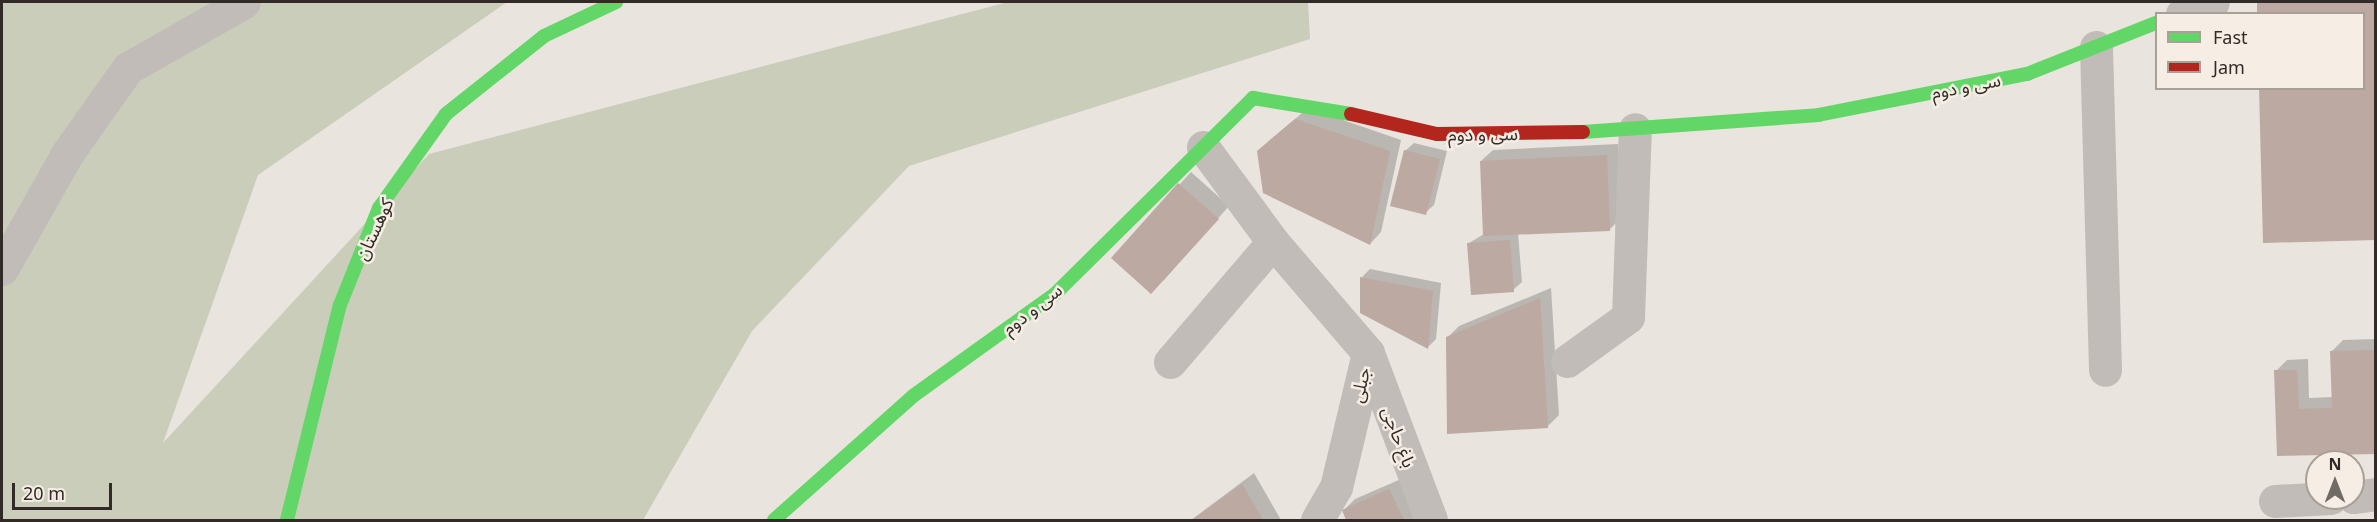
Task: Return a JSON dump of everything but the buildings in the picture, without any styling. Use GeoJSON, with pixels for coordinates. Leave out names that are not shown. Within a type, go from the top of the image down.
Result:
{"type":"FeatureCollection","features":[{"type":"Feature","properties":{"kind":"street"},"geometry":{"type":"LineString","coordinates":[[2,269],[67,154],[128,68],[244,2]]}},
{"type":"Feature","properties":{"kind":"street","name":"کوهستان"},"geometry":{"type":"LineString","coordinates":[[287,520],[340,305],[379,208],[446,114],[544,36],[616,2]]}},
{"type":"Feature","properties":{"kind":"street"},"geometry":{"type":"LineString","coordinates":[[2187,12],[2213,2]]}},
{"type":"Feature","properties":{"kind":"street","name":"سی و دوم"},"geometry":{"type":"LineString","coordinates":[[774,520],[913,396],[1055,294],[1253,98],[1327,108],[1437,135],[1635,129],[1818,115],[2026,74],[2155,24]]}},
{"type":"Feature","properties":{"kind":"street"},"geometry":{"type":"LineString","coordinates":[[2096,46],[2105,370]]}},
{"type":"Feature","properties":{"kind":"street"},"geometry":{"type":"LineString","coordinates":[[1567,361],[1628,317],[1635,129]]}},
{"type":"Feature","properties":{"kind":"street","name":"جبلی"},"geometry":{"type":"LineString","coordinates":[[1203,147],[1273,242],[1368,353],[1336,487],[1317,520]]}},
{"type":"Feature","properties":{"kind":"street"},"geometry":{"type":"LineString","coordinates":[[1170,362],[1273,242]]}},
{"type":"Feature","properties":{"kind":"street","name":"باغ حاجی"},"geometry":{"type":"LineString","coordinates":[[1368,353],[1431,520]]}},
{"type":"Feature","properties":{"kind":"street"},"geometry":{"type":"LineString","coordinates":[[2275,501],[2305,499]]}},
{"type":"Feature","properties":{"kind":"green space"},"geometry":{"type":"Polygon","coordinates":[[[2,2],[507,2],[258,175],[163,443],[429,154],[1008,2],[1308,2],[1310,39],[909,166],[752,331],[643,520],[2,520],[2,2]]]}},
{"type":"Feature","properties":{"kind":"traffic: fast"},"geometry":{"type":"LineString","coordinates":[[287,520],[340,305],[379,208],[446,114],[544,36],[616,2]]}},
{"type":"Feature","properties":{"kind":"traffic: fast"},"geometry":{"type":"LineString","coordinates":[[1583,132],[1818,115],[2027,74],[2155,23]]}},
{"type":"Feature","properties":{"kind":"traffic: fast"},"geometry":{"type":"LineString","coordinates":[[774,520],[913,396],[1055,294],[1253,98],[1351,114]]}},
{"type":"Feature","properties":{"kind":"traffic: jam"},"geometry":{"type":"LineString","coordinates":[[1351,114],[1437,134],[1583,132]]}}]}
